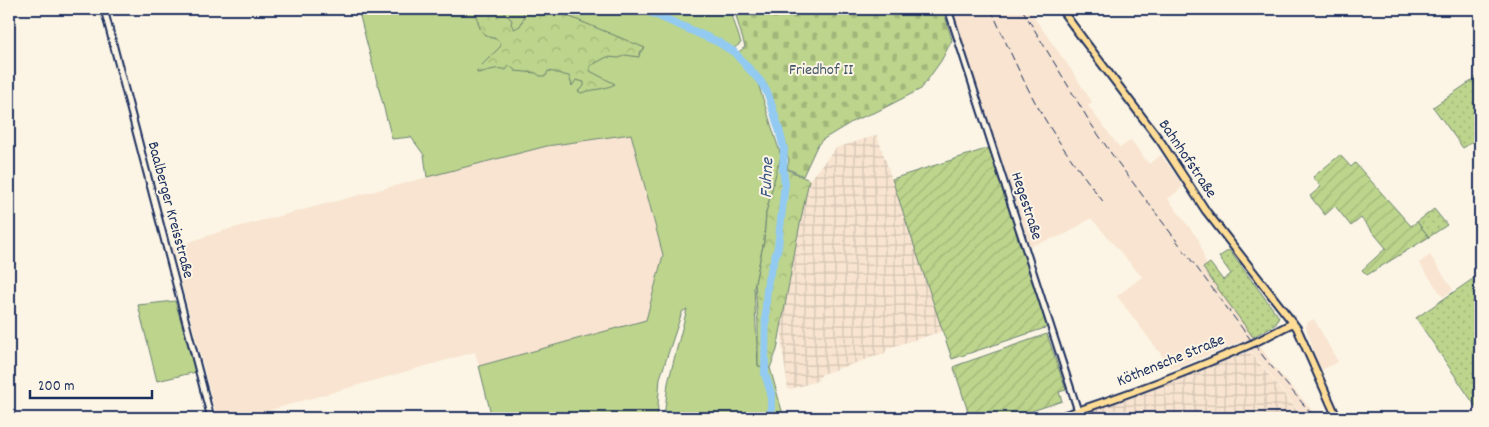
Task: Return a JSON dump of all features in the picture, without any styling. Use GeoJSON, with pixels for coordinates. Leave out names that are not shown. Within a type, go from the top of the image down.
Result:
{"type":"FeatureCollection","features":[{"type":"Feature","properties":{"kind":"main road","name":"Bahnhofstraße"},"geometry":{"type":"LineString","coordinates":[[1061,9],[1082,40],[1161,142],[1206,211],[1293,323],[1304,343],[1337,418]]}},
{"type":"Feature","properties":{"kind":"main road","name":"Köthensche Straße"},"geometry":{"type":"LineString","coordinates":[[1056,418],[1133,392],[1246,346],[1293,323]]}},
{"type":"Feature","properties":{"kind":"street","name":"Baalberger Kreisstraße"},"geometry":{"type":"LineString","coordinates":[[104,9],[211,418]]}},
{"type":"Feature","properties":{"kind":"street","name":"Hegestraße"},"geometry":{"type":"LineString","coordinates":[[948,9],[1078,411]]}},
{"type":"Feature","properties":{"kind":"shaded area"},"geometry":{"type":"Polygon","coordinates":[[[952,9],[1028,9],[1092,102],[1088,106],[1120,148],[1131,140],[1149,164],[1161,155],[1183,187],[1168,199],[1199,240],[1207,268],[1275,368],[1319,418],[1304,418],[1250,350],[1241,342],[1172,369],[1117,296],[1142,277],[1091,218],[1066,234],[1030,246],[952,9]]]}},
{"type":"Feature","properties":{"kind":"shaded area"},"geometry":{"type":"Polygon","coordinates":[[[631,134],[663,255],[646,320],[479,366],[475,352],[242,418],[217,418],[172,248],[222,231],[547,146],[631,134]]]}},
{"type":"Feature","properties":{"kind":"shaded area"},"geometry":{"type":"Polygon","coordinates":[[[877,135],[943,331],[888,348],[884,354],[822,374],[817,381],[788,390],[782,346],[782,324],[809,180],[836,148],[877,135]]]}},
{"type":"Feature","properties":{"kind":"shaded area"},"geometry":{"type":"Polygon","coordinates":[[[1430,255],[1453,290],[1443,297],[1419,263],[1430,255]]]}},
{"type":"Feature","properties":{"kind":"shaded area"},"geometry":{"type":"Polygon","coordinates":[[[1314,319],[1338,362],[1320,371],[1306,327],[1306,323],[1314,319]]]}},
{"type":"Feature","properties":{"kind":"shaded area"},"geometry":{"type":"Polygon","coordinates":[[[1250,351],[1303,418],[1071,418],[1250,351]]]}},
{"type":"Feature","properties":{"kind":"green space"},"geometry":{"type":"Polygon","coordinates":[[[358,9],[645,9],[721,43],[648,9],[730,9],[741,43],[733,49],[757,80],[781,156],[766,213],[764,241],[754,288],[758,365],[770,368],[784,418],[664,418],[668,383],[687,309],[682,312],[660,378],[657,418],[492,418],[479,366],[646,320],[663,255],[631,134],[547,146],[427,177],[424,155],[411,137],[392,139],[358,9]]]}},
{"type":"Feature","properties":{"kind":"green space"},"geometry":{"type":"Polygon","coordinates":[[[477,9],[501,10],[512,20],[511,24],[514,29],[520,26],[524,18],[524,9],[551,9],[645,48],[640,52],[639,57],[625,55],[619,58],[607,57],[590,66],[590,71],[615,84],[581,93],[578,91],[584,86],[584,82],[576,80],[572,86],[569,76],[551,71],[548,71],[546,76],[540,76],[536,73],[515,71],[509,66],[506,70],[495,69],[477,73],[477,70],[501,46],[496,39],[485,35],[480,29],[477,9]]]}},
{"type":"Feature","properties":{"kind":"green space","name":"Friedhof II"},"geometry":{"type":"Polygon","coordinates":[[[734,9],[943,9],[952,40],[941,61],[921,89],[878,111],[855,120],[822,140],[817,146],[803,176],[787,168],[789,160],[759,80],[736,54],[745,47],[734,9]]]}},
{"type":"Feature","properties":{"kind":"green space"},"geometry":{"type":"Polygon","coordinates":[[[1480,75],[1480,137],[1463,148],[1433,107],[1480,75]]]}},
{"type":"Feature","properties":{"kind":"green space"},"geometry":{"type":"Polygon","coordinates":[[[989,148],[1048,327],[952,359],[892,179],[989,148]]]}},
{"type":"Feature","properties":{"kind":"green space"},"geometry":{"type":"Polygon","coordinates":[[[1340,155],[1351,167],[1355,163],[1411,226],[1417,222],[1429,237],[1367,275],[1362,270],[1386,248],[1361,218],[1351,226],[1335,206],[1325,215],[1310,196],[1321,187],[1313,177],[1340,155]]]}},
{"type":"Feature","properties":{"kind":"green space"},"geometry":{"type":"Polygon","coordinates":[[[778,165],[809,180],[777,350],[770,368],[758,366],[755,283],[764,241],[766,213],[778,165]]]}},
{"type":"Feature","properties":{"kind":"green space"},"geometry":{"type":"Polygon","coordinates":[[[1434,209],[1447,225],[1429,237],[1417,222],[1434,209]]]}},
{"type":"Feature","properties":{"kind":"green space"},"geometry":{"type":"Polygon","coordinates":[[[1229,250],[1279,317],[1276,324],[1253,337],[1203,268],[1210,263],[1223,280],[1231,274],[1219,257],[1229,250]]]}},
{"type":"Feature","properties":{"kind":"green space"},"geometry":{"type":"Polygon","coordinates":[[[1480,274],[1480,413],[1416,318],[1480,274]]]}},
{"type":"Feature","properties":{"kind":"green space"},"geometry":{"type":"Polygon","coordinates":[[[175,301],[196,372],[157,381],[138,305],[175,301]]]}},
{"type":"Feature","properties":{"kind":"green space"},"geometry":{"type":"Polygon","coordinates":[[[1047,334],[1066,390],[1059,392],[1062,401],[1011,418],[970,418],[954,368],[955,366],[1047,334]]]}},
{"type":"Feature","properties":{"kind":"waterway","name":"Fuhne"},"geometry":{"type":"LineString","coordinates":[[643,9],[718,42],[734,52],[761,82],[768,94],[779,129],[784,149],[783,170],[785,183],[778,247],[768,280],[766,300],[765,374],[771,393],[771,418]]}},
{"type":"Feature","properties":{"kind":"railway"},"geometry":{"type":"LineString","coordinates":[[991,9],[1022,77],[1043,116],[1065,150],[1105,204]]}},
{"type":"Feature","properties":{"kind":"railway"},"geometry":{"type":"LineString","coordinates":[[1022,9],[1091,124],[1113,156],[1266,360],[1315,418]]}}]}
